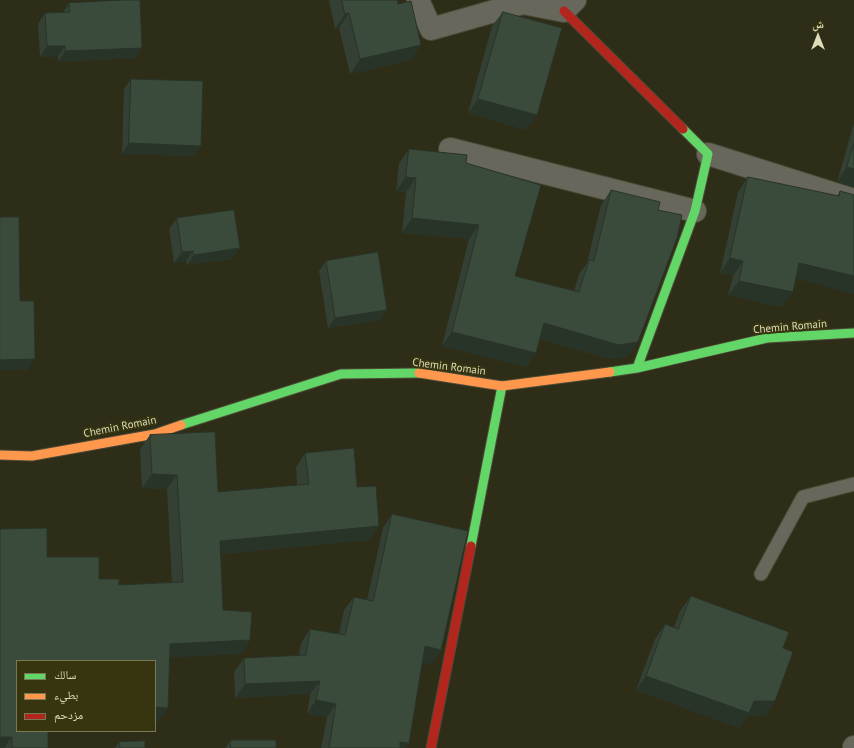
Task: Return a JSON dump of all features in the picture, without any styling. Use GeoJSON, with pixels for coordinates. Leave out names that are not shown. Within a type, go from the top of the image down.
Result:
{"type":"FeatureCollection","features":[{"type":"Feature","properties":{"kind":"street"},"geometry":{"type":"LineString","coordinates":[[418,0],[432,29],[523,3],[570,6],[708,154],[854,200]]}},
{"type":"Feature","properties":{"kind":"street"},"geometry":{"type":"LineString","coordinates":[[450,149],[695,211]]}},
{"type":"Feature","properties":{"kind":"street"},"geometry":{"type":"LineString","coordinates":[[637,368],[695,211],[708,154]]}},
{"type":"Feature","properties":{"kind":"street","name":"Chemin Romain"},"geometry":{"type":"LineString","coordinates":[[0,455],[32,456],[154,434],[342,374],[423,373],[502,386],[637,368],[767,338],[854,333]]}},
{"type":"Feature","properties":{"kind":"street"},"geometry":{"type":"LineString","coordinates":[[432,748],[502,386]]}},
{"type":"Feature","properties":{"kind":"lane"},"geometry":{"type":"LineString","coordinates":[[761,574],[803,497],[854,484]]}},
{"type":"Feature","properties":{"kind":"building"},"geometry":{"type":"Polygon","coordinates":[[[140,0],[142,48],[65,51],[65,46],[47,46],[45,13],[70,12],[69,3],[140,0]]]}},
{"type":"Feature","properties":{"kind":"building"},"geometry":{"type":"Polygon","coordinates":[[[342,0],[397,0],[398,4],[411,1],[421,45],[360,59],[349,13],[345,14],[342,0]]]}},
{"type":"Feature","properties":{"kind":"building"},"geometry":{"type":"Polygon","coordinates":[[[503,12],[562,28],[537,115],[478,99],[503,12]]]}},
{"type":"Feature","properties":{"kind":"building"},"geometry":{"type":"Polygon","coordinates":[[[131,79],[203,81],[201,146],[129,143],[131,79]]]}},
{"type":"Feature","properties":{"kind":"building"},"geometry":{"type":"Polygon","coordinates":[[[854,144],[854,169],[847,167],[854,144]]]}},
{"type":"Feature","properties":{"kind":"building"},"geometry":{"type":"Polygon","coordinates":[[[409,149],[467,155],[466,163],[541,185],[515,276],[579,292],[589,260],[594,261],[611,190],[660,202],[658,210],[682,215],[677,238],[638,342],[619,345],[544,323],[536,353],[452,332],[479,225],[412,218],[416,178],[406,177],[409,149]]]}},
{"type":"Feature","properties":{"kind":"building"},"geometry":{"type":"Polygon","coordinates":[[[748,177],[839,196],[840,191],[854,195],[854,276],[799,263],[793,292],[739,281],[743,261],[730,258],[748,177]]]}},
{"type":"Feature","properties":{"kind":"building"},"geometry":{"type":"Polygon","coordinates":[[[234,210],[240,248],[194,255],[193,251],[182,252],[177,218],[234,210]]]}},
{"type":"Feature","properties":{"kind":"building"},"geometry":{"type":"Polygon","coordinates":[[[0,217],[19,217],[20,301],[34,301],[35,359],[0,360],[0,217]]]}},
{"type":"Feature","properties":{"kind":"building"},"geometry":{"type":"Polygon","coordinates":[[[378,252],[387,310],[335,318],[326,261],[378,252]]]}},
{"type":"Feature","properties":{"kind":"building"},"geometry":{"type":"Polygon","coordinates":[[[215,432],[218,492],[309,484],[305,453],[354,448],[357,487],[376,486],[379,526],[220,541],[223,610],[252,612],[250,640],[170,644],[168,708],[156,707],[156,660],[16,660],[16,732],[48,732],[48,748],[12,748],[12,737],[0,737],[0,529],[47,528],[47,557],[99,557],[99,579],[119,579],[119,585],[183,582],[177,475],[152,474],[150,435],[215,432]]]}},
{"type":"Feature","properties":{"kind":"building"},"geometry":{"type":"Polygon","coordinates":[[[392,514],[468,531],[441,650],[425,646],[409,743],[400,742],[400,748],[329,748],[336,704],[316,700],[320,681],[245,684],[244,658],[306,655],[310,629],[345,635],[354,597],[373,601],[392,514]]]}},
{"type":"Feature","properties":{"kind":"building"},"geometry":{"type":"Polygon","coordinates":[[[691,596],[789,632],[783,648],[793,652],[775,701],[754,701],[749,713],[646,676],[665,624],[678,629],[691,596]]]}},
{"type":"Feature","properties":{"kind":"building"},"geometry":{"type":"Polygon","coordinates":[[[231,740],[276,740],[276,748],[231,748],[231,740]]]}},
{"type":"Feature","properties":{"kind":"building"},"geometry":{"type":"Polygon","coordinates":[[[145,741],[145,748],[120,748],[119,742],[145,741]]]}},
{"type":"Feature","properties":{"kind":"traffic: fast"},"geometry":{"type":"LineString","coordinates":[[637,368],[695,211],[708,154],[683,129]]}},
{"type":"Feature","properties":{"kind":"traffic: fast"},"geometry":{"type":"LineString","coordinates":[[610,372],[637,368],[767,338],[854,333]]}},
{"type":"Feature","properties":{"kind":"traffic: fast"},"geometry":{"type":"LineString","coordinates":[[181,425],[341,374],[419,373]]}},
{"type":"Feature","properties":{"kind":"traffic: fast"},"geometry":{"type":"LineString","coordinates":[[471,546],[502,386]]}},
{"type":"Feature","properties":{"kind":"traffic: slow"},"geometry":{"type":"LineString","coordinates":[[419,373],[502,386],[610,372]]}},
{"type":"Feature","properties":{"kind":"traffic: slow"},"geometry":{"type":"LineString","coordinates":[[0,455],[32,456],[155,434],[181,425]]}},
{"type":"Feature","properties":{"kind":"traffic: jam"},"geometry":{"type":"LineString","coordinates":[[564,11],[683,129]]}},
{"type":"Feature","properties":{"kind":"traffic: jam"},"geometry":{"type":"LineString","coordinates":[[431,748],[471,546]]}}]}
